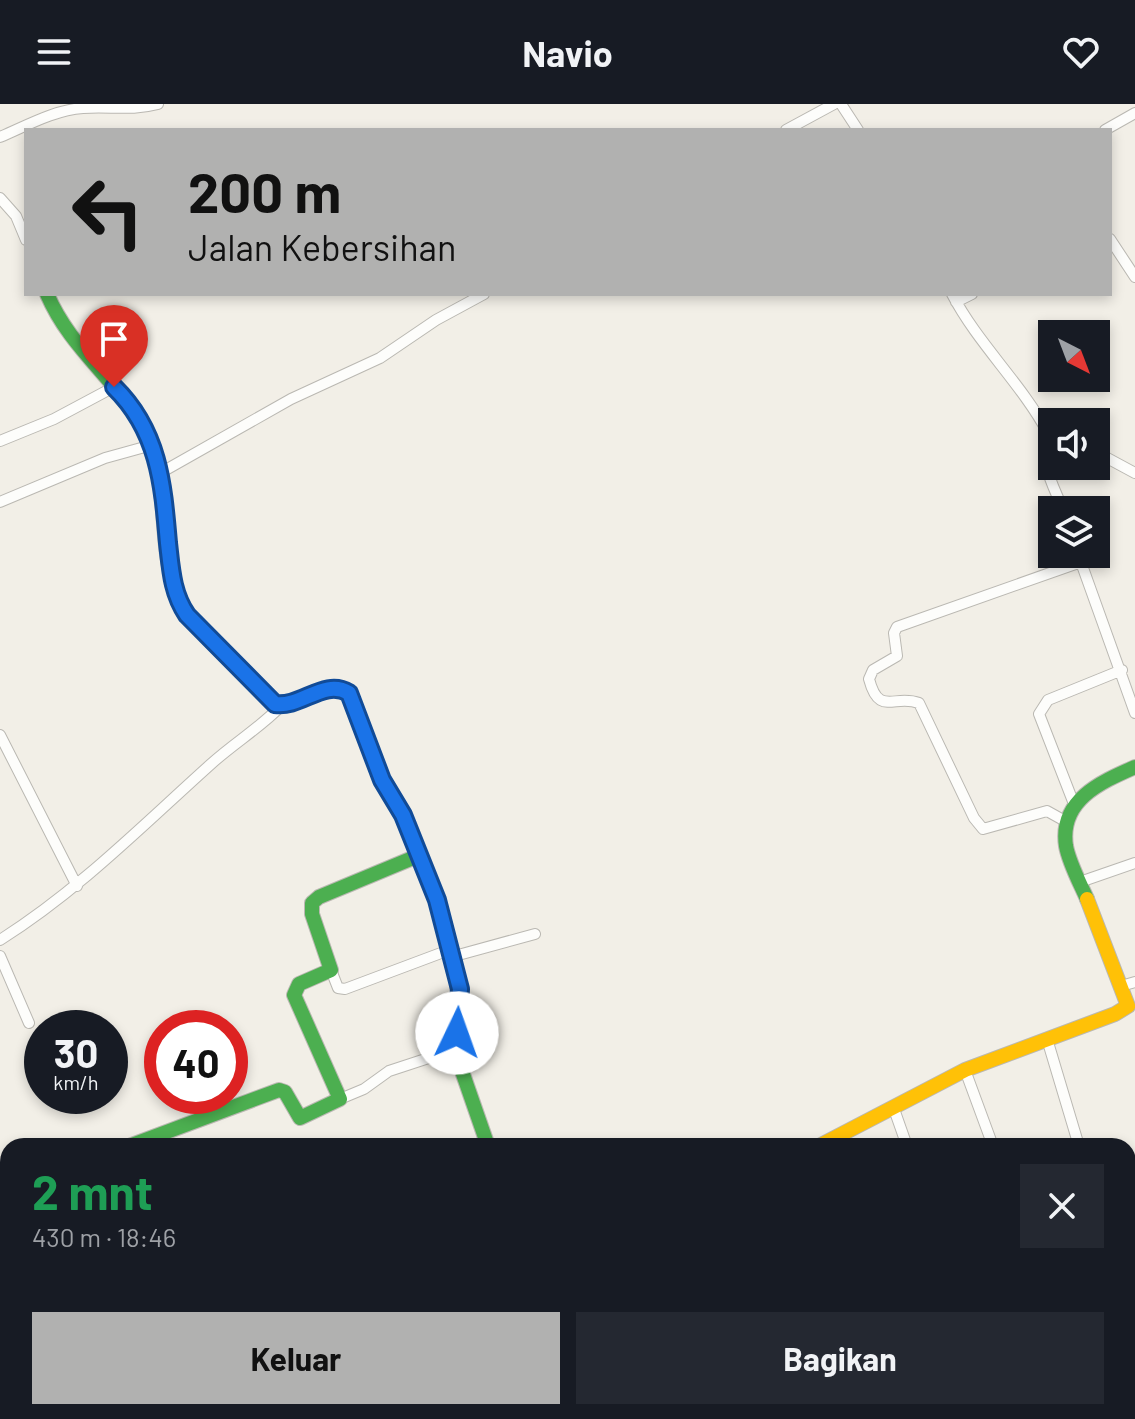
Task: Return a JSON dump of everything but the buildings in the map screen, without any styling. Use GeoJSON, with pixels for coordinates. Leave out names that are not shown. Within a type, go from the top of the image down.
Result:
{"type":"FeatureCollection","features":[{"type":"Feature","properties":{"kind":"street"},"geometry":{"type":"LineString","coordinates":[[0,137],[62,112],[84,108],[132,110],[158,104]]}},
{"type":"Feature","properties":{"kind":"street"},"geometry":{"type":"LineString","coordinates":[[790,128],[834,104]]}},
{"type":"Feature","properties":{"kind":"street"},"geometry":{"type":"LineString","coordinates":[[841,104],[857,128]]}},
{"type":"Feature","properties":{"kind":"street"},"geometry":{"type":"LineString","coordinates":[[1109,128],[1135,113]]}},
{"type":"Feature","properties":{"kind":"street"},"geometry":{"type":"LineString","coordinates":[[0,198],[21,213]]}},
{"type":"Feature","properties":{"kind":"street"},"geometry":{"type":"LineString","coordinates":[[1112,242],[1135,277]]}},
{"type":"Feature","properties":{"kind":"street"},"geometry":{"type":"LineString","coordinates":[[48,296],[61,328],[72,344],[114,387],[152,445],[162,472],[171,574],[177,599],[187,615],[268,697],[282,705]]}},
{"type":"Feature","properties":{"kind":"street"},"geometry":{"type":"LineString","coordinates":[[162,472],[291,399],[380,358],[436,320],[480,296]]}},
{"type":"Feature","properties":{"kind":"street"},"geometry":{"type":"LineString","coordinates":[[954,298],[1020,386],[1038,417]]}},
{"type":"Feature","properties":{"kind":"street"},"geometry":{"type":"LineString","coordinates":[[0,441],[54,419],[114,387]]}},
{"type":"Feature","properties":{"kind":"street"},"geometry":{"type":"LineString","coordinates":[[0,502],[105,458],[152,445]]}},
{"type":"Feature","properties":{"kind":"street"},"geometry":{"type":"LineString","coordinates":[[1110,460],[1135,473]]}},
{"type":"Feature","properties":{"kind":"street"},"geometry":{"type":"LineString","coordinates":[[1053,568],[897,627],[894,633],[897,656],[873,670],[869,679],[875,695],[882,701],[919,703],[965,802],[983,829],[1047,811],[1065,821]]}},
{"type":"Feature","properties":{"kind":"street"},"geometry":{"type":"LineString","coordinates":[[1084,568],[1135,713]]}},
{"type":"Feature","properties":{"kind":"street"},"geometry":{"type":"LineString","coordinates":[[1074,804],[1039,714],[1040,709],[1048,700],[1122,670]]}},
{"type":"Feature","properties":{"kind":"street"},"geometry":{"type":"LineString","coordinates":[[0,940],[43,913],[77,886],[228,749],[282,705],[333,688],[349,693],[382,780],[403,815],[437,900],[460,989],[456,1049],[461,1075],[485,1138]]}},
{"type":"Feature","properties":{"kind":"street"},"geometry":{"type":"LineString","coordinates":[[0,735],[77,886]]}},
{"type":"Feature","properties":{"kind":"street"},"geometry":{"type":"LineString","coordinates":[[838,1138],[965,1070],[1131,1008],[1128,984],[1066,846],[1065,821],[1074,804],[1090,788],[1135,767]]}},
{"type":"Feature","properties":{"kind":"street"},"geometry":{"type":"LineString","coordinates":[[420,855],[319,897],[312,903],[312,914],[341,990],[450,954],[535,934]]}},
{"type":"Feature","properties":{"kind":"street"},"geometry":{"type":"LineString","coordinates":[[1080,882],[1135,863]]}},
{"type":"Feature","properties":{"kind":"street"},"geometry":{"type":"LineString","coordinates":[[0,956],[24,1011]]}},
{"type":"Feature","properties":{"kind":"street"},"geometry":{"type":"LineString","coordinates":[[331,970],[299,984],[294,995],[340,1099]]}},
{"type":"Feature","properties":{"kind":"street"},"geometry":{"type":"LineString","coordinates":[[1047,1039],[1077,1138]]}},
{"type":"Feature","properties":{"kind":"street"},"geometry":{"type":"LineString","coordinates":[[150,1138],[279,1090],[285,1092],[300,1118],[364,1089],[389,1071],[456,1049]]}},
{"type":"Feature","properties":{"kind":"street"},"geometry":{"type":"LineString","coordinates":[[965,1070],[990,1138]]}},
{"type":"Feature","properties":{"kind":"street"},"geometry":{"type":"LineString","coordinates":[[894,1109],[904,1138]]}},
{"type":"Feature","properties":{"kind":"traffic: fast"},"geometry":{"type":"LineString","coordinates":[[48,296],[68,332],[132,410],[152,448],[161,490],[167,554],[177,595],[184,608],[221,652],[275,704],[330,690],[349,693],[382,780],[403,815],[415,845]]}},
{"type":"Feature","properties":{"kind":"traffic: fast"},"geometry":{"type":"LineString","coordinates":[[1087,899],[1066,846],[1069,816],[1096,786],[1135,767]]}},
{"type":"Feature","properties":{"kind":"traffic: fast"},"geometry":{"type":"LineString","coordinates":[[150,1138],[279,1090],[285,1092],[300,1118],[340,1099],[294,995],[299,984],[331,970],[312,914],[312,903],[319,897],[420,855]]}},
{"type":"Feature","properties":{"kind":"traffic: fast"},"geometry":{"type":"LineString","coordinates":[[458,1019],[456,1054],[485,1138]]}},
{"type":"Feature","properties":{"kind":"traffic: slow"},"geometry":{"type":"LineString","coordinates":[[834,1138],[965,1070],[1115,1014],[1128,1006],[1087,899]]}},
{"type":"Feature","properties":{"kind":"traffic: jam"},"geometry":{"type":"LineString","coordinates":[[415,845],[452,953],[458,1019]]}},
{"type":"Feature","properties":{"kind":"route"},"geometry":{"type":"LineString","coordinates":[[114,387],[138,420],[162,472],[171,574],[177,599],[187,615],[275,704],[290,703],[333,688],[349,693],[357,707],[382,780],[403,815],[437,900],[460,989],[457,1033]]}}]}
